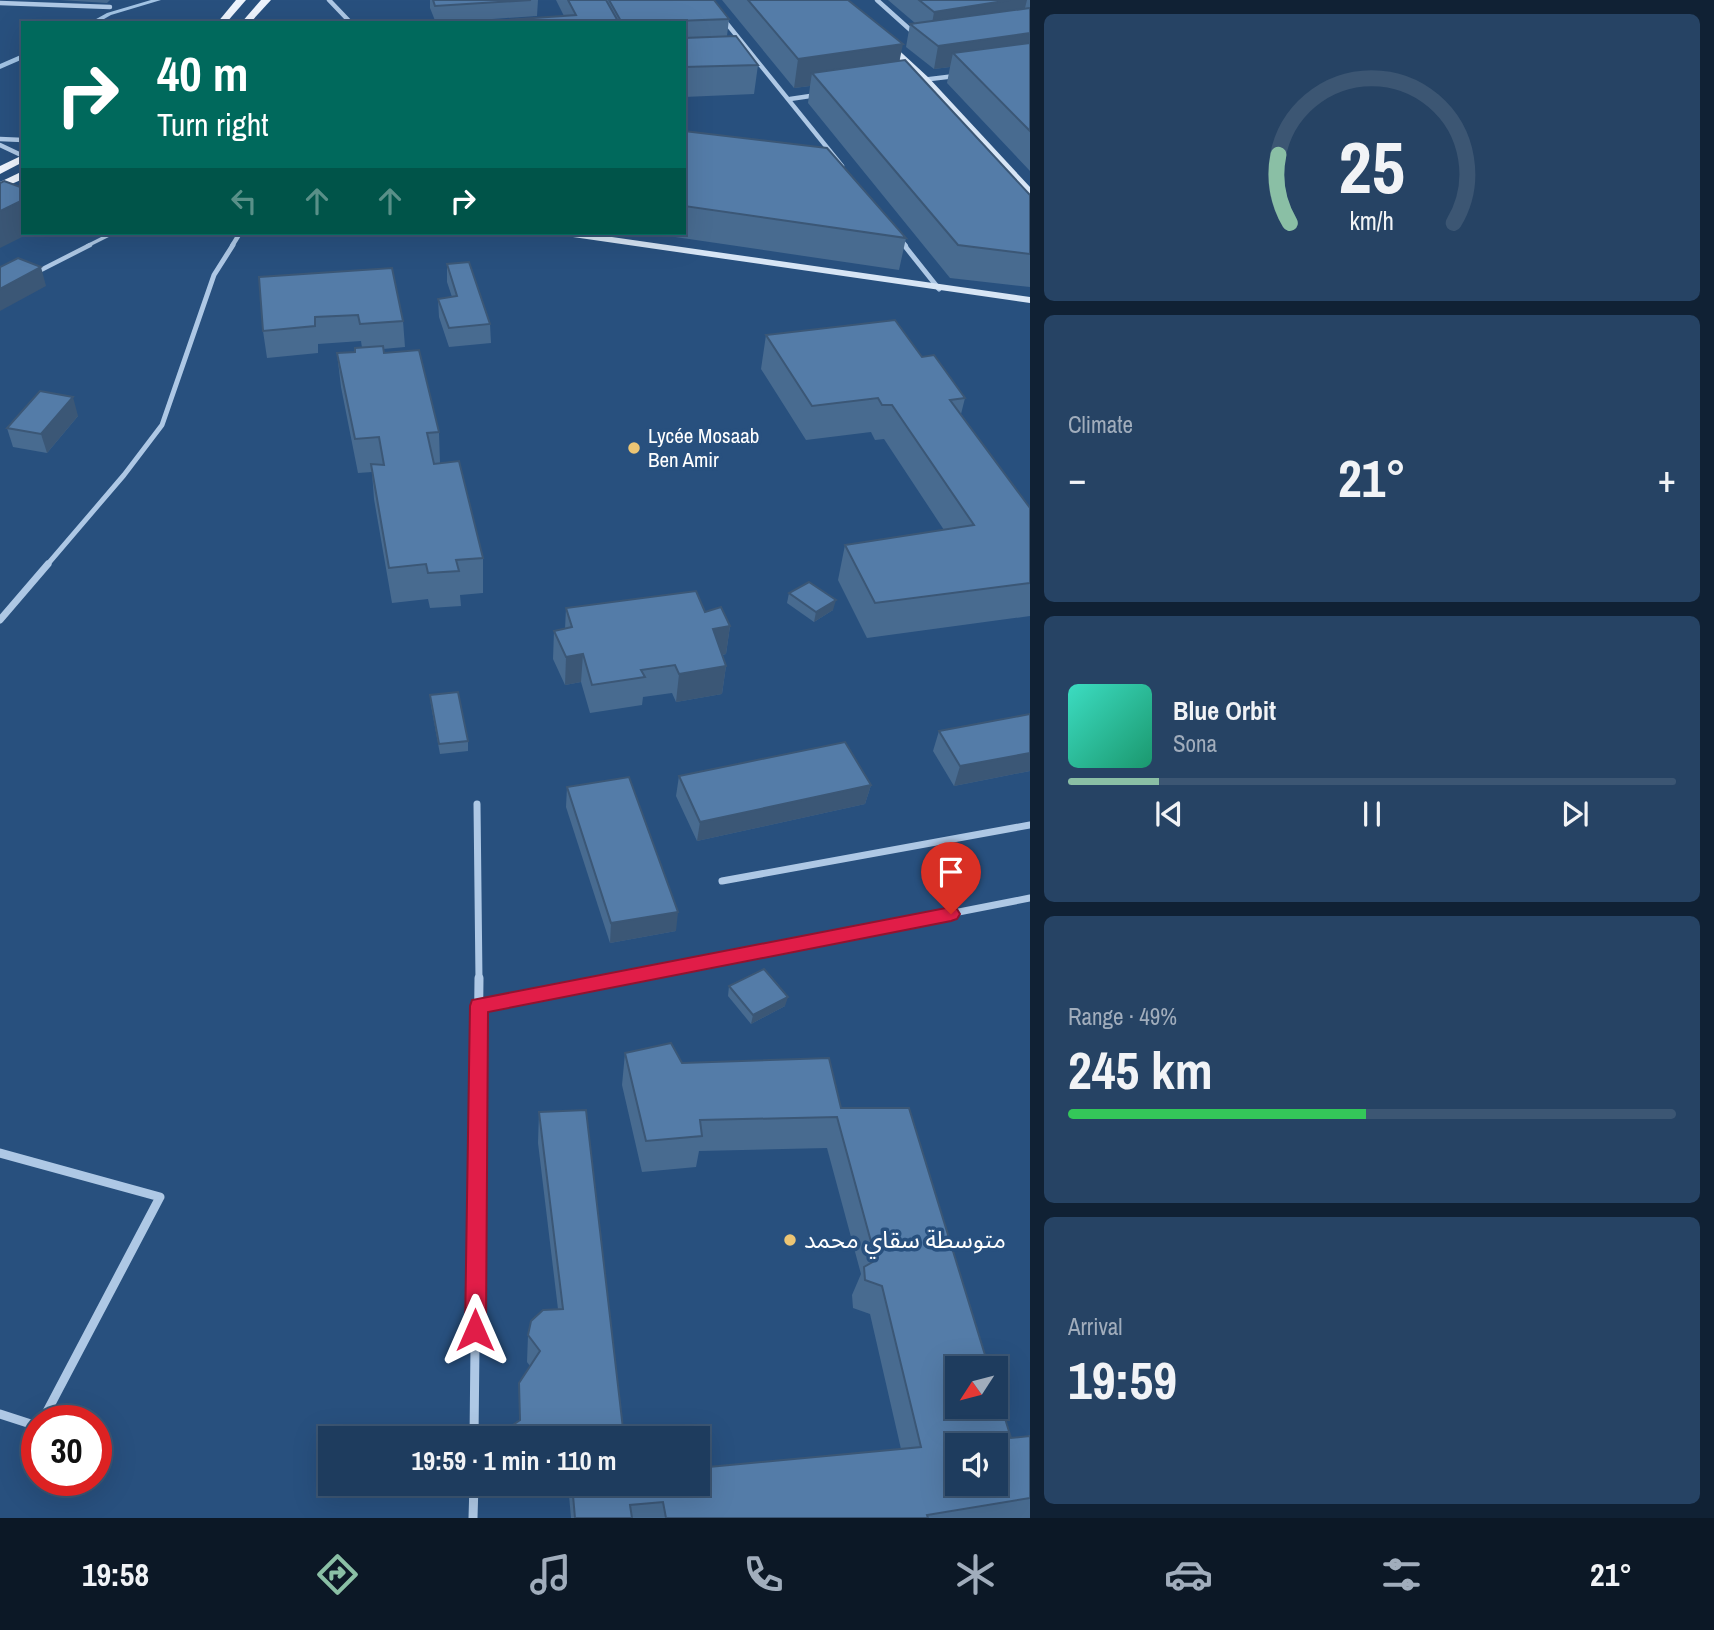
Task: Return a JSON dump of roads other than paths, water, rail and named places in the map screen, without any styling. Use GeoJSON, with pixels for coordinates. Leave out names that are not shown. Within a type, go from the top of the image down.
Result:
{"type":"FeatureCollection","features":[{"type":"Feature","properties":{"kind":"main road"},"geometry":{"type":"LineString","coordinates":[[223,21],[241,0]]}},
{"type":"Feature","properties":{"kind":"main road"},"geometry":{"type":"LineString","coordinates":[[248,21],[266,0]]}},
{"type":"Feature","properties":{"kind":"main road"},"geometry":{"type":"LineString","coordinates":[[0,171],[21,154]]}},
{"type":"Feature","properties":{"kind":"main road"},"geometry":{"type":"LineString","coordinates":[[0,186],[21,175]]}},
{"type":"Feature","properties":{"kind":"street"},"geometry":{"type":"LineString","coordinates":[[329,0],[349,21]]}},
{"type":"Feature","properties":{"kind":"street"},"geometry":{"type":"LineString","coordinates":[[877,0],[923,41]]}},
{"type":"Feature","properties":{"kind":"street"},"geometry":{"type":"LineString","coordinates":[[0,4],[110,7]]}},
{"type":"Feature","properties":{"kind":"street"},"geometry":{"type":"LineString","coordinates":[[717,11],[848,173]]}},
{"type":"Feature","properties":{"kind":"street"},"geometry":{"type":"LineString","coordinates":[[877,35],[926,80],[1030,193]]}},
{"type":"Feature","properties":{"kind":"street"},"geometry":{"type":"LineString","coordinates":[[738,55],[752,54]]}},
{"type":"Feature","properties":{"kind":"street"},"geometry":{"type":"LineString","coordinates":[[913,82],[965,74]]}},
{"type":"Feature","properties":{"kind":"street"},"geometry":{"type":"LineString","coordinates":[[790,99],[831,93]]}},
{"type":"Feature","properties":{"kind":"street"},"geometry":{"type":"LineString","coordinates":[[0,139],[21,139]]}},
{"type":"Feature","properties":{"kind":"street"},"geometry":{"type":"LineString","coordinates":[[0,145],[21,154]]}},
{"type":"Feature","properties":{"kind":"street"},"geometry":{"type":"LineString","coordinates":[[0,620],[124,475],[162,425],[214,275],[239,235]]}},
{"type":"Feature","properties":{"kind":"street"},"geometry":{"type":"LineString","coordinates":[[579,235],[939,289],[1030,300]]}},
{"type":"Feature","properties":{"kind":"street"},"geometry":{"type":"LineString","coordinates":[[897,236],[939,289]]}},
{"type":"Feature","properties":{"kind":"street"},"geometry":{"type":"LineString","coordinates":[[474,1426],[479,1006],[477,804]]}},
{"type":"Feature","properties":{"kind":"street"},"geometry":{"type":"LineString","coordinates":[[722,881],[1030,825]]}},
{"type":"Feature","properties":{"kind":"street"},"geometry":{"type":"LineString","coordinates":[[479,1006],[1030,898]]}},
{"type":"Feature","properties":{"kind":"street"},"geometry":{"type":"LineString","coordinates":[[0,1153],[160,1197],[50,1405]]}},
{"type":"Feature","properties":{"kind":"street"},"geometry":{"type":"LineString","coordinates":[[0,1414],[21,1421]]}},
{"type":"Feature","properties":{"kind":"street"},"geometry":{"type":"LineString","coordinates":[[473,1518],[474,1496]]}},
{"type":"Feature","properties":{"kind":"lane"},"geometry":{"type":"LineString","coordinates":[[37,272],[109,235]]}},
{"type":"Feature","properties":{"kind":"waterway"},"geometry":{"type":"LineString","coordinates":[[96,21],[109,14],[158,0]]}},
{"type":"Feature","properties":{"kind":"waterway"},"geometry":{"type":"LineString","coordinates":[[0,67],[21,57]]}},
{"type":"Feature","properties":{"kind":"place","name":"Lycée Mosaab Ben Amir"},"geometry":{"type":"Point","coordinates":[634,448]}},
{"type":"Feature","properties":{"kind":"place","name":"متوسطة سقاي محمد"},"geometry":{"type":"Point","coordinates":[790,1240]}}]}
